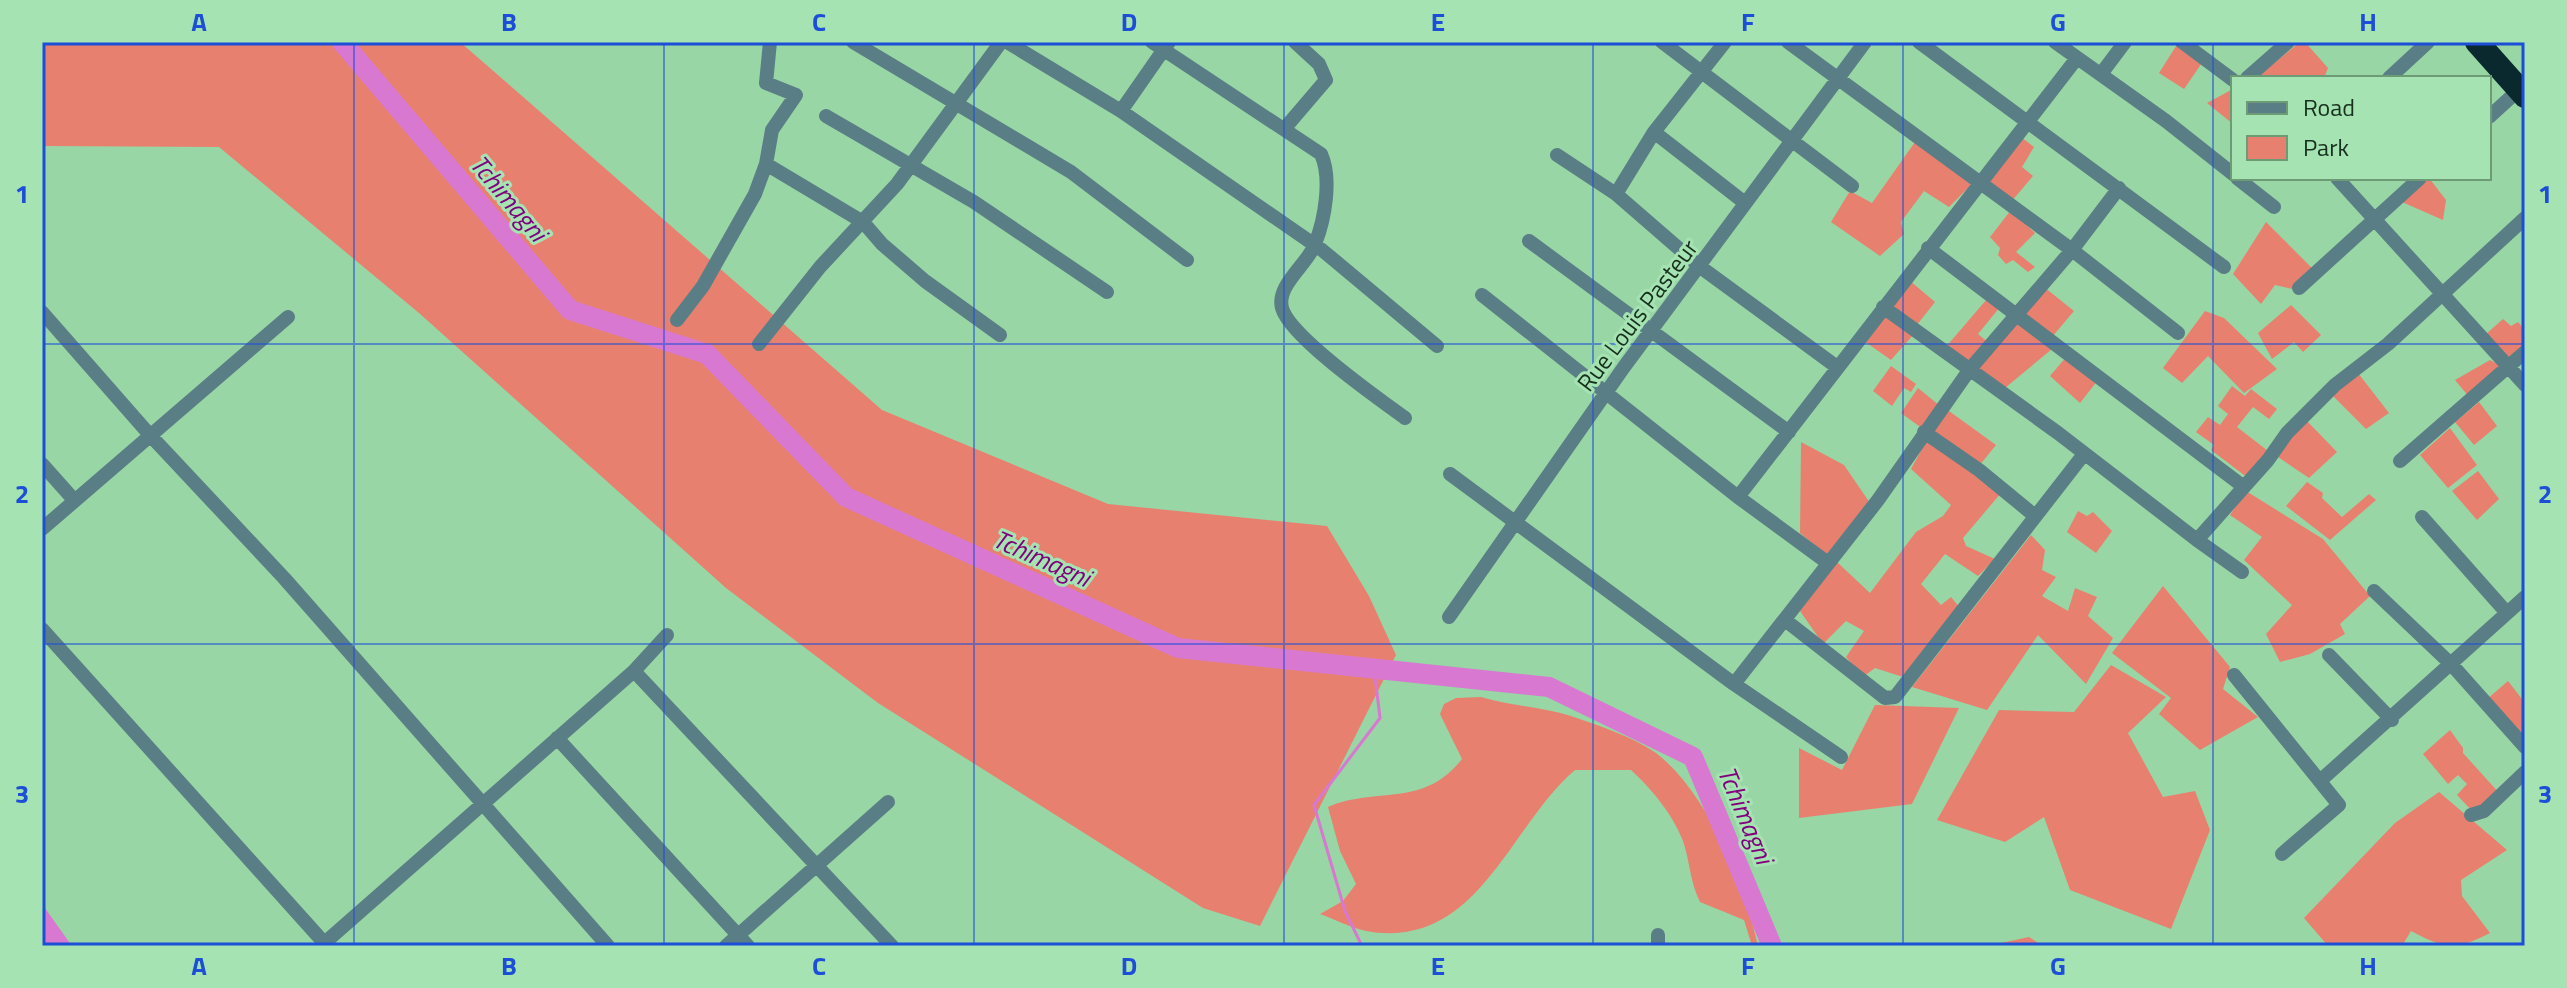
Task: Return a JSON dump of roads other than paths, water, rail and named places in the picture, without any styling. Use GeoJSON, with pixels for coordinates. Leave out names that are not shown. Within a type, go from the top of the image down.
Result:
{"type":"FeatureCollection","features":[{"type":"Feature","properties":{"kind":"highway"},"geometry":{"type":"LineString","coordinates":[[2477,42],[2523,90]]}},
{"type":"Feature","properties":{"kind":"street"},"geometry":{"type":"LineString","coordinates":[[677,320],[710,274],[755,194],[766,164],[772,130],[796,95],[766,83],[770,42]]}},
{"type":"Feature","properties":{"kind":"street"},"geometry":{"type":"LineString","coordinates":[[853,42],[1071,172],[1187,260]]}},
{"type":"Feature","properties":{"kind":"street"},"geometry":{"type":"LineString","coordinates":[[759,344],[820,267],[863,222],[909,165],[1001,42]]}},
{"type":"Feature","properties":{"kind":"street"},"geometry":{"type":"LineString","coordinates":[[1007,42],[1121,111],[1315,245],[1437,346]]}},
{"type":"Feature","properties":{"kind":"street"},"geometry":{"type":"LineString","coordinates":[[1285,128],[1326,80],[1319,64],[1295,42]]}},
{"type":"Feature","properties":{"kind":"street"},"geometry":{"type":"LineString","coordinates":[[1662,42],[1852,186]]}},
{"type":"Feature","properties":{"kind":"street"},"geometry":{"type":"LineString","coordinates":[[1616,194],[1654,132],[1725,42]]}},
{"type":"Feature","properties":{"kind":"street"},"geometry":{"type":"LineString","coordinates":[[1788,42],[2072,250],[2178,333]]}},
{"type":"Feature","properties":{"kind":"street","name":"Rue Louis Pasteur"},"geometry":{"type":"LineString","coordinates":[[1449,617],[1606,392],[1865,42]]}},
{"type":"Feature","properties":{"kind":"street"},"geometry":{"type":"LineString","coordinates":[[1919,42],[2224,267]]}},
{"type":"Feature","properties":{"kind":"street"},"geometry":{"type":"LineString","coordinates":[[2055,42],[2231,173]]}},
{"type":"Feature","properties":{"kind":"street"},"geometry":{"type":"LineString","coordinates":[[2101,74],[2125,42]]}},
{"type":"Feature","properties":{"kind":"street"},"geometry":{"type":"LineString","coordinates":[[2182,42],[2231,79]]}},
{"type":"Feature","properties":{"kind":"street"},"geometry":{"type":"LineString","coordinates":[[2249,76],[2288,42]]}},
{"type":"Feature","properties":{"kind":"street"},"geometry":{"type":"LineString","coordinates":[[2391,76],[2428,42]]}},
{"type":"Feature","properties":{"kind":"street"},"geometry":{"type":"LineString","coordinates":[[1121,111],[1162,45],[1321,154],[1327,166],[1315,245],[1282,295],[1287,319],[1343,371],[1405,418]]}},
{"type":"Feature","properties":{"kind":"street"},"geometry":{"type":"LineString","coordinates":[[1738,497],[2077,58]]}},
{"type":"Feature","properties":{"kind":"street"},"geometry":{"type":"LineString","coordinates":[[2491,115],[2523,90]]}},
{"type":"Feature","properties":{"kind":"street"},"geometry":{"type":"LineString","coordinates":[[826,116],[974,202],[1107,292]]}},
{"type":"Feature","properties":{"kind":"street"},"geometry":{"type":"LineString","coordinates":[[1654,132],[1745,203]]}},
{"type":"Feature","properties":{"kind":"street"},"geometry":{"type":"LineString","coordinates":[[1557,155],[1616,194],[1699,266],[1837,367]]}},
{"type":"Feature","properties":{"kind":"street"},"geometry":{"type":"LineString","coordinates":[[766,164],[863,222],[882,244],[925,281],[1000,335]]}},
{"type":"Feature","properties":{"kind":"street"},"geometry":{"type":"LineString","coordinates":[[2240,180],[2274,207]]}},
{"type":"Feature","properties":{"kind":"street"},"geometry":{"type":"LineString","coordinates":[[2339,180],[2525,385]]}},
{"type":"Feature","properties":{"kind":"street"},"geometry":{"type":"LineString","coordinates":[[2299,288],[2418,180]]}},
{"type":"Feature","properties":{"kind":"street"},"geometry":{"type":"LineString","coordinates":[[1734,684],[1878,500],[1970,369],[2072,250],[2119,188]]}},
{"type":"Feature","properties":{"kind":"street"},"geometry":{"type":"LineString","coordinates":[[2197,540],[2287,433],[2335,385],[2442,295],[2525,218]]}},
{"type":"Feature","properties":{"kind":"street"},"geometry":{"type":"LineString","coordinates":[[1529,241],[1789,432]]}},
{"type":"Feature","properties":{"kind":"street"},"geometry":{"type":"LineString","coordinates":[[1928,248],[2244,487]]}},
{"type":"Feature","properties":{"kind":"street"},"geometry":{"type":"LineString","coordinates":[[1482,295],[1738,497],[1828,563]]}},
{"type":"Feature","properties":{"kind":"street"},"geometry":{"type":"LineString","coordinates":[[1883,307],[2242,572]]}},
{"type":"Feature","properties":{"kind":"street"},"geometry":{"type":"LineString","coordinates":[[42,312],[149,434],[284,578],[608,946]]}},
{"type":"Feature","properties":{"kind":"street"},"geometry":{"type":"LineString","coordinates":[[42,529],[288,317]]}},
{"type":"Feature","properties":{"kind":"street"},"geometry":{"type":"LineString","coordinates":[[2400,461],[2525,352]]}},
{"type":"Feature","properties":{"kind":"street"},"geometry":{"type":"LineString","coordinates":[[1924,432],[1979,470],[2035,516]]}},
{"type":"Feature","properties":{"kind":"street"},"geometry":{"type":"LineString","coordinates":[[1785,620],[1885,698],[1891,699],[2084,454]]}},
{"type":"Feature","properties":{"kind":"street"},"geometry":{"type":"LineString","coordinates":[[42,464],[74,500]]}},
{"type":"Feature","properties":{"kind":"street"},"geometry":{"type":"LineString","coordinates":[[1450,474],[1734,684],[1841,757]]}},
{"type":"Feature","properties":{"kind":"street"},"geometry":{"type":"LineString","coordinates":[[2422,517],[2507,613]]}},
{"type":"Feature","properties":{"kind":"street"},"geometry":{"type":"LineString","coordinates":[[2374,591],[2452,665],[2525,747]]}},
{"type":"Feature","properties":{"kind":"street"},"geometry":{"type":"LineString","coordinates":[[2321,780],[2392,720],[2525,597]]}},
{"type":"Feature","properties":{"kind":"street"},"geometry":{"type":"LineString","coordinates":[[42,629],[324,945],[634,671],[667,635]]}},
{"type":"Feature","properties":{"kind":"street"},"geometry":{"type":"LineString","coordinates":[[2329,655],[2392,720]]}},
{"type":"Feature","properties":{"kind":"street"},"geometry":{"type":"LineString","coordinates":[[634,671],[892,946]]}},
{"type":"Feature","properties":{"kind":"street"},"geometry":{"type":"LineString","coordinates":[[2234,675],[2337,800],[2338,809],[2282,854]]}},
{"type":"Feature","properties":{"kind":"street"},"geometry":{"type":"LineString","coordinates":[[557,738],[743,941]]}},
{"type":"Feature","properties":{"kind":"street"},"geometry":{"type":"LineString","coordinates":[[2471,815],[2484,811],[2525,772]]}},
{"type":"Feature","properties":{"kind":"street"},"geometry":{"type":"LineString","coordinates":[[726,946],[743,941],[817,865],[888,802]]}},
{"type":"Feature","properties":{"kind":"waterway","name":"Tchimagni"},"geometry":{"type":"LineString","coordinates":[[342,42],[570,310],[707,354],[846,497],[1178,648],[1549,687],[1693,757],[1772,946]]}},
{"type":"Feature","properties":{"kind":"waterway"},"geometry":{"type":"LineString","coordinates":[[1362,946],[1345,911],[1314,805],[1380,718],[1374,668]]}}]}
